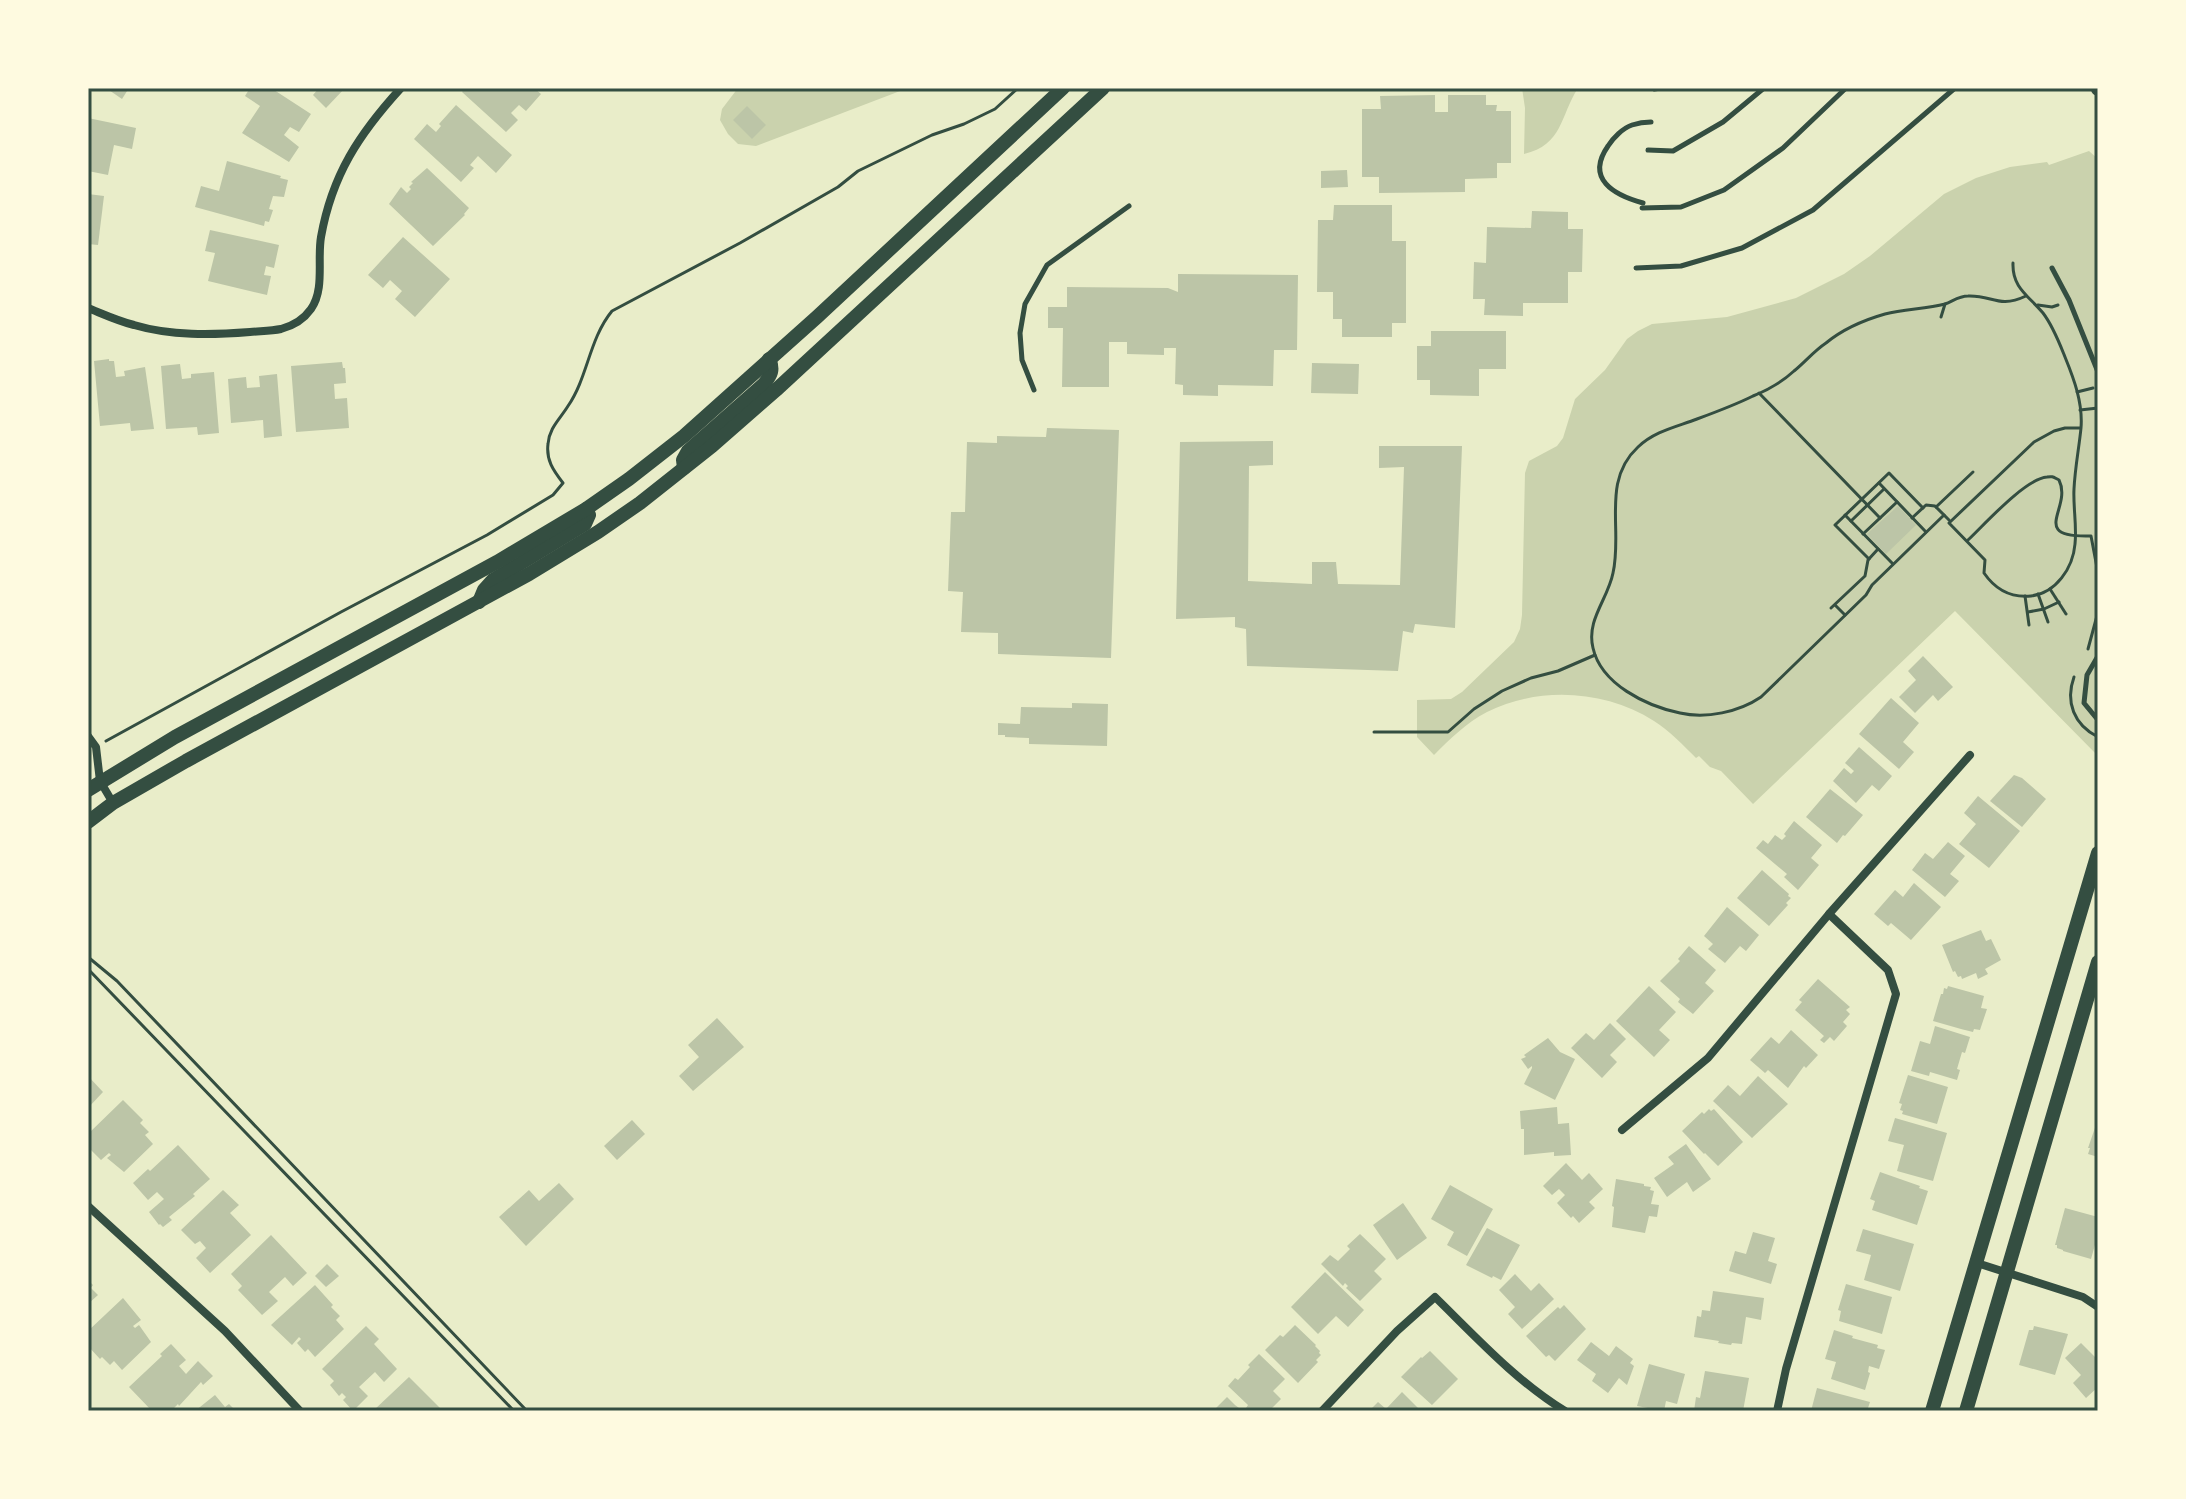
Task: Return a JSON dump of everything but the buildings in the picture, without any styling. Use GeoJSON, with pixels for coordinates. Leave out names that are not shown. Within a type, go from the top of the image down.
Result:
{"type":"FeatureCollection","features":[{"type":"Feature","properties":{"kind":"main road"},"geometry":{"type":"LineString","coordinates":[[92,782],[497,562],[586,509],[629,479],[684,436],[1063,88]]}},
{"type":"Feature","properties":{"kind":"main road"},"geometry":{"type":"LineString","coordinates":[[88,822],[113,803],[186,761],[479,602],[598,532],[640,503],[776,390],[1103,88]]}},
{"type":"Feature","properties":{"kind":"main road"},"geometry":{"type":"LineString","coordinates":[[684,468],[683,460],[688,451],[764,384],[771,375],[769,359]]}},
{"type":"Feature","properties":{"kind":"main road"},"geometry":{"type":"LineString","coordinates":[[479,602],[493,580],[585,524],[589,515],[586,509]]}},
{"type":"Feature","properties":{"kind":"main road"},"geometry":{"type":"LineString","coordinates":[[1932,1411],[2098,853]]}},
{"type":"Feature","properties":{"kind":"main road"},"geometry":{"type":"LineString","coordinates":[[1966,1411],[2098,962]]}},
{"type":"Feature","properties":{"kind":"street"},"geometry":{"type":"LineString","coordinates":[[88,308],[134,326],[172,332],[217,334],[280,329],[297,322],[310,311],[317,296],[320,242],[326,209],[339,174],[359,141],[401,88]]}},
{"type":"Feature","properties":{"kind":"street"},"geometry":{"type":"LineString","coordinates":[[88,736],[96,747],[92,782],[113,803]]}},
{"type":"Feature","properties":{"kind":"street"},"geometry":{"type":"LineString","coordinates":[[1622,1130],[1708,1058],[1829,914],[1970,755]]}},
{"type":"Feature","properties":{"kind":"street"},"geometry":{"type":"LineString","coordinates":[[1777,1411],[1786,1369],[1896,994],[1888,970],[1829,914]]}},
{"type":"Feature","properties":{"kind":"street"},"geometry":{"type":"LineString","coordinates":[[88,1206],[225,1331],[300,1411]]}},
{"type":"Feature","properties":{"kind":"street"},"geometry":{"type":"LineString","coordinates":[[1977,1263],[2083,1297],[2098,1307]]}},
{"type":"Feature","properties":{"kind":"street"},"geometry":{"type":"LineString","coordinates":[[1322,1411],[1397,1331],[1435,1297],[1502,1362],[1565,1411]]}},
{"type":"Feature","properties":{"kind":"lane"},"geometry":{"type":"LineString","coordinates":[[1648,150],[1673,151],[1723,122],[1764,88]]}},
{"type":"Feature","properties":{"kind":"lane"},"geometry":{"type":"LineString","coordinates":[[1651,122],[1630,125],[1613,138],[1602,154],[1600,175],[1609,189],[1642,206],[1681,207],[1724,190],[1783,148],[1846,88]]}},
{"type":"Feature","properties":{"kind":"lane"},"geometry":{"type":"LineString","coordinates":[[1636,268],[1681,266],[1742,248],[1813,210],[1955,88]]}},
{"type":"Feature","properties":{"kind":"lane"},"geometry":{"type":"LineString","coordinates":[[1034,390],[1022,360],[1020,333],[1025,304],[1047,265],[1129,206]]}},
{"type":"Feature","properties":{"kind":"lane"},"geometry":{"type":"LineString","coordinates":[[2052,268],[2069,300],[2098,372]]}},
{"type":"Feature","properties":{"kind":"lane"},"geometry":{"type":"LineString","coordinates":[[2098,656],[2087,675],[2084,703],[2098,720]]}},
{"type":"Feature","properties":{"kind":"path"},"geometry":{"type":"LineString","coordinates":[[96,747],[487,535],[553,495],[563,483],[549,464],[548,444],[552,427],[570,404],[601,324],[612,311],[740,243],[838,187],[858,171],[995,109],[1018,88]]}},
{"type":"Feature","properties":{"kind":"path"},"geometry":{"type":"LineString","coordinates":[[1912,518],[1926,505],[1936,507],[1985,560],[1984,573],[1990,582],[2010,594],[2025,596],[2050,589],[2070,563],[2075,545],[2074,492],[2081,428],[2077,392],[2073,375],[2051,325],[2016,282],[2013,263]]}},
{"type":"Feature","properties":{"kind":"path"},"geometry":{"type":"LineString","coordinates":[[1944,515],[1872,585],[1866,595],[1752,703],[1726,712],[1681,714],[1629,693],[1605,674],[1595,655],[1592,630],[1613,575],[1617,548],[1616,485],[1626,461],[1645,440],[1784,380],[1827,342],[1855,325],[1883,315],[1945,304],[1962,297],[2006,303],[2026,296]]}},
{"type":"Feature","properties":{"kind":"path"},"geometry":{"type":"LineString","coordinates":[[2035,304],[2052,307],[2069,300]]}},
{"type":"Feature","properties":{"kind":"path"},"geometry":{"type":"LineString","coordinates":[[1941,317],[1945,304]]}},
{"type":"Feature","properties":{"kind":"path"},"geometry":{"type":"LineString","coordinates":[[2077,392],[2093,388]]}},
{"type":"Feature","properties":{"kind":"path"},"geometry":{"type":"LineString","coordinates":[[1759,393],[1880,518]]}},
{"type":"Feature","properties":{"kind":"path"},"geometry":{"type":"LineString","coordinates":[[2080,410],[2098,408]]}},
{"type":"Feature","properties":{"kind":"path"},"geometry":{"type":"LineString","coordinates":[[1951,522],[2034,442],[2054,431],[2081,428]]}},
{"type":"Feature","properties":{"kind":"path"},"geometry":{"type":"LineString","coordinates":[[1936,507],[1973,472]]}},
{"type":"Feature","properties":{"kind":"path"},"geometry":{"type":"LineString","coordinates":[[1869,559],[1835,525],[1889,473],[1923,508]]}},
{"type":"Feature","properties":{"kind":"path"},"geometry":{"type":"LineString","coordinates":[[1967,541],[2023,490],[2044,477],[2052,476],[2059,480],[2062,492],[2056,524],[2058,530],[2066,535],[2091,536],[2098,573]]}},
{"type":"Feature","properties":{"kind":"path"},"geometry":{"type":"LineString","coordinates":[[1879,483],[1926,532]]}},
{"type":"Feature","properties":{"kind":"path"},"geometry":{"type":"LineString","coordinates":[[1851,521],[1884,489]]}},
{"type":"Feature","properties":{"kind":"path"},"geometry":{"type":"LineString","coordinates":[[1863,534],[1897,502]]}},
{"type":"Feature","properties":{"kind":"path"},"geometry":{"type":"LineString","coordinates":[[1845,515],[1893,565]]}},
{"type":"Feature","properties":{"kind":"path"},"geometry":{"type":"LineString","coordinates":[[1845,615],[1833,606],[1864,577],[1869,559],[1878,549]]}},
{"type":"Feature","properties":{"kind":"path"},"geometry":{"type":"LineString","coordinates":[[1864,577],[1872,585]]}},
{"type":"Feature","properties":{"kind":"path"},"geometry":{"type":"LineString","coordinates":[[2050,589],[2066,614]]}},
{"type":"Feature","properties":{"kind":"path"},"geometry":{"type":"LineString","coordinates":[[2038,594],[2048,622]]}},
{"type":"Feature","properties":{"kind":"path"},"geometry":{"type":"LineString","coordinates":[[2025,596],[2029,625]]}},
{"type":"Feature","properties":{"kind":"path"},"geometry":{"type":"LineString","coordinates":[[2028,612],[2059,602]]}},
{"type":"Feature","properties":{"kind":"path"},"geometry":{"type":"LineString","coordinates":[[1374,732],[1448,732],[1474,709],[1502,691],[1595,655]]}},
{"type":"Feature","properties":{"kind":"path"},"geometry":{"type":"LineString","coordinates":[[88,957],[117,981],[527,1411]]}},
{"type":"Feature","properties":{"kind":"path"},"geometry":{"type":"LineString","coordinates":[[88,969],[514,1411]]}},
{"type":"Feature","properties":{"kind":"green space"},"geometry":{"type":"Polygon","coordinates":[[[738,88],[908,88],[756,146],[738,144],[720,120],[722,109],[738,88]]]}},
{"type":"Feature","properties":{"kind":"green space"},"geometry":{"type":"Polygon","coordinates":[[[1522,88],[1578,88],[1553,137],[1537,150],[1524,154],[1525,108],[1522,88]]]}},
{"type":"Feature","properties":{"kind":"green space"},"geometry":{"type":"Polygon","coordinates":[[[2089,151],[2098,159],[2098,756],[1955,611],[1753,804],[1721,771],[1710,767],[1699,756],[1696,758],[1654,721],[1615,703],[1593,698],[1550,695],[1507,704],[1472,721],[1434,755],[1417,737],[1417,700],[1451,699],[1514,642],[1522,615],[1525,473],[1529,461],[1557,446],[1563,438],[1575,399],[1605,370],[1627,339],[1652,324],[1727,317],[1796,298],[1844,274],[1870,256],[1944,194],[1976,178],[2010,167],[2047,162],[2049,165],[2089,151]]]}}]}
